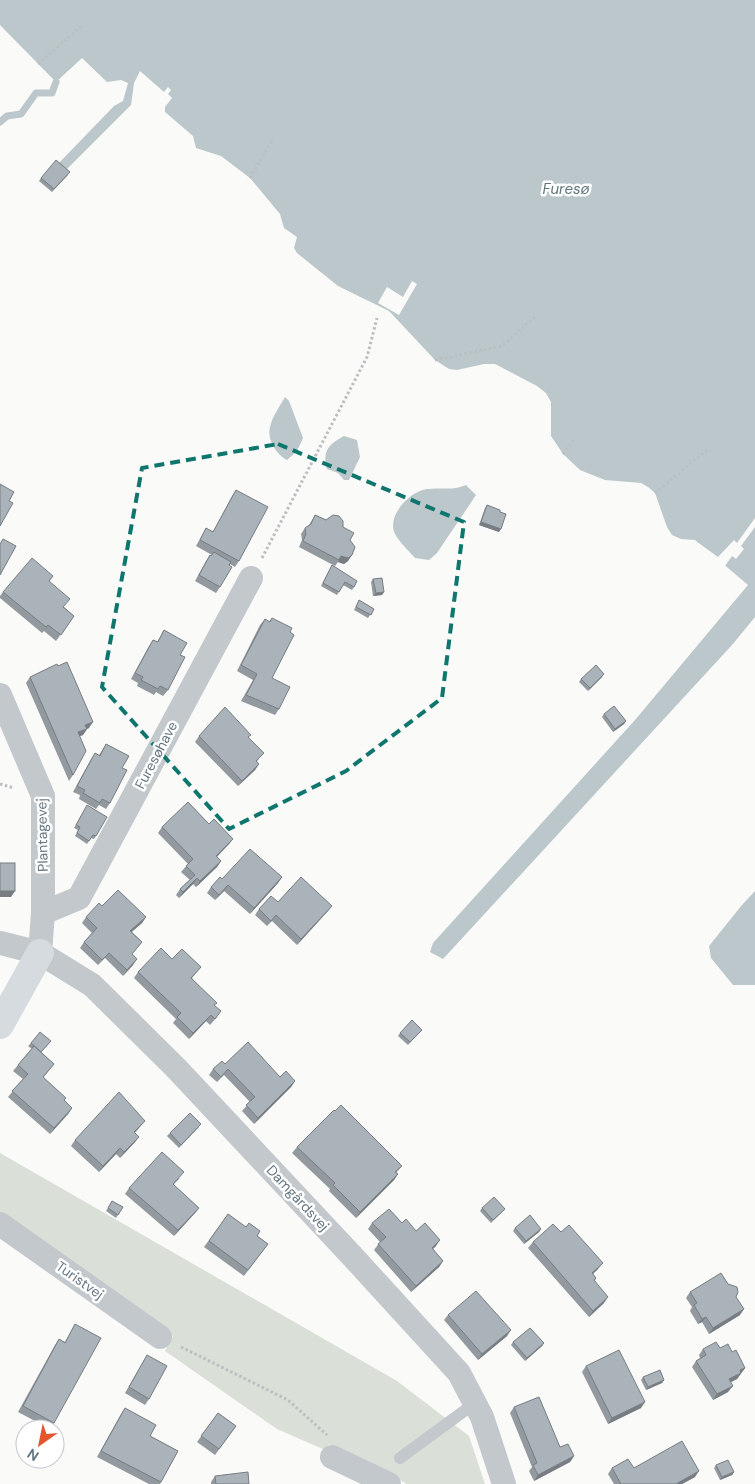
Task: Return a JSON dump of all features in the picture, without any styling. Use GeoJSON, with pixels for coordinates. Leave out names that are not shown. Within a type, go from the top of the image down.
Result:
{"type":"FeatureCollection","features":[{"type":"Feature","properties":{"kind":"street","name":"Furesøhave"},"geometry":{"type":"LineString","coordinates":[[43,913],[79,898],[251,578]]}},
{"type":"Feature","properties":{"kind":"street","name":"Plantagevej"},"geometry":{"type":"LineString","coordinates":[[0,695],[43,796],[43,913],[40,953],[0,1025]]}},
{"type":"Feature","properties":{"kind":"street"},"geometry":{"type":"LineString","coordinates":[[0,944],[40,953]]}},
{"type":"Feature","properties":{"kind":"street","name":"Damgårdsvej"},"geometry":{"type":"LineString","coordinates":[[40,953],[92,985],[176,1068],[459,1373],[482,1417],[504,1484]]}},
{"type":"Feature","properties":{"kind":"street","name":"Turistvej"},"geometry":{"type":"LineString","coordinates":[[0,1224],[160,1337]]}},
{"type":"Feature","properties":{"kind":"street"},"geometry":{"type":"LineString","coordinates":[[332,1449],[389,1484]]}},
{"type":"Feature","properties":{"kind":"lane"},"geometry":{"type":"LineString","coordinates":[[400,1458],[475,1403]]}},
{"type":"Feature","properties":{"kind":"path"},"geometry":{"type":"LineString","coordinates":[[38,64],[83,25]]}},
{"type":"Feature","properties":{"kind":"path"},"geometry":{"type":"LineString","coordinates":[[250,178],[273,139]]}},
{"type":"Feature","properties":{"kind":"path"},"geometry":{"type":"LineString","coordinates":[[435,360],[502,346],[537,315]]}},
{"type":"Feature","properties":{"kind":"path"},"geometry":{"type":"LineString","coordinates":[[251,578],[367,357],[377,318]]}},
{"type":"Feature","properties":{"kind":"path"},"geometry":{"type":"LineString","coordinates":[[563,454],[574,439]]}},
{"type":"Feature","properties":{"kind":"path"},"geometry":{"type":"LineString","coordinates":[[655,493],[707,450]]}},
{"type":"Feature","properties":{"kind":"path"},"geometry":{"type":"LineString","coordinates":[[160,1337],[214,1361],[288,1400],[320,1427],[332,1449]]}},
{"type":"Feature","properties":{"kind":"highlighted area"},"geometry":{"type":"Polygon","coordinates":[[[278,444],[464,522],[442,698],[346,771],[229,829],[102,687],[142,468],[278,444]]]}},
{"type":"Feature","properties":{"kind":"shaded area"},"geometry":{"type":"Polygon","coordinates":[[[0,1153],[397,1381],[469,1436],[485,1484],[407,1484],[392,1476],[388,1478],[329,1444],[325,1450],[277,1429],[165,1351],[173,1336],[155,1326],[0,1215],[0,1153]]]}},
{"type":"Feature","properties":{"kind":"water","name":"Furesø"},"geometry":{"type":"Polygon","coordinates":[[[0,0],[755,0],[755,617],[732,645],[443,959],[430,952],[433,943],[635,720],[748,585],[695,540],[681,539],[672,535],[667,527],[655,493],[648,487],[641,483],[605,480],[580,470],[563,454],[551,436],[551,402],[546,393],[537,386],[495,364],[484,364],[457,370],[449,369],[435,360],[389,311],[338,286],[297,253],[294,248],[297,237],[284,228],[280,214],[250,178],[221,156],[196,148],[193,136],[165,112],[165,107],[172,98],[168,94],[171,90],[168,87],[164,92],[140,71],[134,83],[131,105],[64,172],[58,164],[114,106],[123,101],[128,83],[121,80],[107,82],[82,58],[56,82],[0,25],[0,0]]]}},
{"type":"Feature","properties":{"kind":"water"},"geometry":{"type":"Polygon","coordinates":[[[285,397],[289,401],[303,438],[297,451],[287,460],[273,446],[269,432],[272,419],[285,397]]]}},
{"type":"Feature","properties":{"kind":"water"},"geometry":{"type":"Polygon","coordinates":[[[344,436],[357,440],[360,457],[349,480],[344,480],[338,473],[327,469],[325,457],[331,445],[344,436]]]}},
{"type":"Feature","properties":{"kind":"water"},"geometry":{"type":"Polygon","coordinates":[[[466,485],[476,495],[437,553],[429,560],[415,558],[397,537],[393,527],[397,512],[401,506],[407,499],[420,491],[432,488],[456,488],[466,485]]]}},
{"type":"Feature","properties":{"kind":"water"},"geometry":{"type":"Polygon","coordinates":[[[755,891],[755,985],[733,985],[711,958],[709,946],[755,891]]]}},
{"type":"Feature","properties":{"kind":"pier"},"geometry":{"type":"Polygon","coordinates":[[[412,281],[417,284],[399,315],[378,303],[387,287],[403,297],[412,281]]]}},
{"type":"Feature","properties":{"kind":"pier"},"geometry":{"type":"Polygon","coordinates":[[[755,518],[755,527],[741,546],[744,549],[736,559],[732,556],[725,566],[698,546],[700,544],[718,557],[734,540],[737,543],[755,518]]]}},
{"type":"Feature","properties":{"kind":"building"},"geometry":{"type":"Polygon","coordinates":[[[56,160],[70,172],[54,189],[41,178],[56,160]]]}},
{"type":"Feature","properties":{"kind":"building"},"geometry":{"type":"Polygon","coordinates":[[[0,484],[14,492],[9,501],[13,503],[0,526],[0,484]]]}},
{"type":"Feature","properties":{"kind":"building"},"geometry":{"type":"Polygon","coordinates":[[[236,490],[268,507],[239,561],[200,540],[206,528],[213,532],[236,490]]]}},
{"type":"Feature","properties":{"kind":"building"},"geometry":{"type":"Polygon","coordinates":[[[487,505],[506,514],[501,529],[481,522],[487,505]]]}},
{"type":"Feature","properties":{"kind":"building"},"geometry":{"type":"Polygon","coordinates":[[[315,515],[326,520],[333,515],[339,516],[343,521],[343,527],[354,533],[350,540],[355,547],[352,555],[348,558],[341,556],[339,560],[303,541],[306,534],[305,528],[311,524],[315,515]]]}},
{"type":"Feature","properties":{"kind":"building"},"geometry":{"type":"Polygon","coordinates":[[[3,539],[16,546],[0,575],[0,544],[3,539]]]}},
{"type":"Feature","properties":{"kind":"building"},"geometry":{"type":"Polygon","coordinates":[[[214,552],[231,562],[229,565],[232,567],[220,587],[199,575],[210,555],[214,552]]]}},
{"type":"Feature","properties":{"kind":"building"},"geometry":{"type":"Polygon","coordinates":[[[32,558],[53,576],[49,581],[70,599],[63,607],[74,616],[61,635],[48,625],[46,627],[3,592],[32,558]]]}},
{"type":"Feature","properties":{"kind":"building"},"geometry":{"type":"Polygon","coordinates":[[[332,565],[357,581],[354,587],[345,582],[339,592],[323,583],[332,565]]]}},
{"type":"Feature","properties":{"kind":"building"},"geometry":{"type":"Polygon","coordinates":[[[382,578],[384,592],[376,593],[373,579],[382,578]]]}},
{"type":"Feature","properties":{"kind":"building"},"geometry":{"type":"Polygon","coordinates":[[[359,600],[374,609],[371,615],[356,607],[359,600]]]}},
{"type":"Feature","properties":{"kind":"building"},"geometry":{"type":"Polygon","coordinates":[[[272,618],[292,628],[290,632],[294,635],[272,678],[290,687],[279,709],[246,695],[257,674],[241,665],[265,619],[270,622],[272,618]]]}},
{"type":"Feature","properties":{"kind":"building"},"geometry":{"type":"Polygon","coordinates":[[[164,630],[187,643],[180,655],[185,657],[168,690],[160,686],[158,689],[141,680],[143,677],[135,673],[153,640],[158,642],[164,630]]]}},
{"type":"Feature","properties":{"kind":"building"},"geometry":{"type":"Polygon","coordinates":[[[67,662],[93,722],[85,725],[87,729],[78,732],[86,751],[73,775],[30,677],[57,664],[58,666],[67,662]]]}},
{"type":"Feature","properties":{"kind":"building"},"geometry":{"type":"Polygon","coordinates":[[[596,665],[604,674],[590,688],[581,679],[596,665]]]}},
{"type":"Feature","properties":{"kind":"building"},"geometry":{"type":"Polygon","coordinates":[[[614,706],[626,721],[615,729],[604,714],[614,706]]]}},
{"type":"Feature","properties":{"kind":"building"},"geometry":{"type":"Polygon","coordinates":[[[225,707],[251,735],[248,737],[264,753],[256,761],[259,764],[242,781],[199,736],[225,707]]]}},
{"type":"Feature","properties":{"kind":"building"},"geometry":{"type":"Polygon","coordinates":[[[106,744],[129,756],[122,768],[127,770],[110,803],[102,799],[100,803],[83,793],[85,790],[77,786],[95,753],[100,756],[106,744]]]}},
{"type":"Feature","properties":{"kind":"building"},"geometry":{"type":"Polygon","coordinates":[[[188,802],[209,824],[214,819],[233,839],[216,856],[221,861],[200,881],[197,878],[183,892],[180,889],[195,875],[186,866],[193,859],[162,827],[188,802]]]}},
{"type":"Feature","properties":{"kind":"building"},"geometry":{"type":"Polygon","coordinates":[[[87,805],[107,817],[96,836],[93,835],[89,841],[77,833],[80,827],[76,825],[87,805]]]}},
{"type":"Feature","properties":{"kind":"building"},"geometry":{"type":"Polygon","coordinates":[[[250,849],[282,877],[254,908],[228,885],[219,895],[211,887],[220,877],[222,879],[250,849]]]}},
{"type":"Feature","properties":{"kind":"building"},"geometry":{"type":"Polygon","coordinates":[[[0,863],[15,863],[15,891],[0,891],[0,863]]]}},
{"type":"Feature","properties":{"kind":"building"},"geometry":{"type":"Polygon","coordinates":[[[301,877],[332,906],[301,939],[276,915],[271,921],[259,909],[271,896],[278,902],[301,877]]]}},
{"type":"Feature","properties":{"kind":"building"},"geometry":{"type":"Polygon","coordinates":[[[118,890],[146,917],[130,931],[142,942],[132,954],[137,959],[127,970],[109,953],[102,960],[84,942],[97,928],[86,917],[99,903],[102,906],[118,890]]]}},
{"type":"Feature","properties":{"kind":"building"},"geometry":{"type":"Polygon","coordinates":[[[161,948],[172,959],[182,949],[201,967],[191,978],[217,1003],[214,1005],[221,1011],[215,1019],[211,1015],[193,1033],[177,1017],[181,1013],[138,972],[161,948]]]}},
{"type":"Feature","properties":{"kind":"building"},"geometry":{"type":"Polygon","coordinates":[[[412,1020],[422,1030],[410,1042],[400,1033],[412,1020]]]}},
{"type":"Feature","properties":{"kind":"building"},"geometry":{"type":"Polygon","coordinates":[[[40,1032],[51,1041],[41,1052],[31,1043],[40,1032]]]}},
{"type":"Feature","properties":{"kind":"building"},"geometry":{"type":"Polygon","coordinates":[[[248,1042],[280,1077],[286,1071],[295,1081],[258,1118],[246,1105],[255,1097],[228,1069],[221,1077],[213,1069],[222,1061],[225,1064],[248,1042]]]}},
{"type":"Feature","properties":{"kind":"building"},"geometry":{"type":"Polygon","coordinates":[[[34,1046],[54,1064],[43,1077],[66,1098],[64,1100],[72,1108],[54,1128],[12,1091],[28,1074],[18,1065],[34,1046]]]}},
{"type":"Feature","properties":{"kind":"building"},"geometry":{"type":"Polygon","coordinates":[[[119,1092],[145,1121],[134,1132],[139,1137],[124,1152],[120,1148],[103,1166],[75,1140],[119,1092]]]}},
{"type":"Feature","properties":{"kind":"building"},"geometry":{"type":"Polygon","coordinates":[[[341,1105],[402,1166],[395,1172],[398,1174],[360,1212],[333,1185],[335,1183],[297,1147],[341,1105]]]}},
{"type":"Feature","properties":{"kind":"building"},"geometry":{"type":"Polygon","coordinates":[[[190,1113],[201,1124],[181,1145],[170,1133],[190,1113]]]}},
{"type":"Feature","properties":{"kind":"building"},"geometry":{"type":"Polygon","coordinates":[[[162,1152],[184,1172],[173,1184],[199,1208],[178,1230],[129,1188],[162,1152]]]}},
{"type":"Feature","properties":{"kind":"building"},"geometry":{"type":"Polygon","coordinates":[[[494,1197],[505,1209],[493,1220],[482,1208],[494,1197]]]}},
{"type":"Feature","properties":{"kind":"building"},"geometry":{"type":"Polygon","coordinates":[[[112,1201],[123,1207],[118,1215],[108,1208],[112,1201]]]}},
{"type":"Feature","properties":{"kind":"building"},"geometry":{"type":"Polygon","coordinates":[[[389,1209],[402,1223],[406,1219],[416,1231],[425,1223],[440,1240],[432,1248],[443,1261],[416,1286],[378,1244],[386,1237],[372,1223],[389,1209]]]}},
{"type":"Feature","properties":{"kind":"building"},"geometry":{"type":"Polygon","coordinates":[[[228,1214],[246,1227],[249,1223],[260,1231],[257,1236],[268,1244],[248,1270],[209,1241],[228,1214]]]}},
{"type":"Feature","properties":{"kind":"building"},"geometry":{"type":"Polygon","coordinates":[[[530,1215],[541,1229],[526,1241],[515,1228],[530,1215]]]}},
{"type":"Feature","properties":{"kind":"building"},"geometry":{"type":"Polygon","coordinates":[[[553,1224],[561,1232],[569,1225],[603,1263],[592,1273],[596,1278],[594,1280],[608,1297],[593,1311],[533,1242],[553,1224]]]}},
{"type":"Feature","properties":{"kind":"building"},"geometry":{"type":"Polygon","coordinates":[[[721,1273],[728,1284],[737,1287],[736,1297],[744,1309],[713,1328],[706,1317],[702,1319],[694,1305],[697,1303],[690,1292],[721,1273]]]}},
{"type":"Feature","properties":{"kind":"building"},"geometry":{"type":"Polygon","coordinates":[[[476,1291],[511,1330],[482,1354],[448,1315],[476,1291]]]}},
{"type":"Feature","properties":{"kind":"building"},"geometry":{"type":"Polygon","coordinates":[[[75,1324],[101,1338],[56,1419],[47,1419],[23,1406],[59,1339],[65,1343],[75,1324]]]}},
{"type":"Feature","properties":{"kind":"building"},"geometry":{"type":"Polygon","coordinates":[[[530,1328],[544,1343],[527,1358],[513,1342],[530,1328]]]}},
{"type":"Feature","properties":{"kind":"building"},"geometry":{"type":"Polygon","coordinates":[[[716,1342],[720,1348],[728,1344],[732,1352],[736,1350],[745,1368],[740,1370],[741,1373],[729,1379],[733,1386],[717,1394],[696,1361],[706,1355],[703,1349],[716,1342]]]}},
{"type":"Feature","properties":{"kind":"building"},"geometry":{"type":"Polygon","coordinates":[[[619,1350],[645,1402],[612,1418],[586,1366],[619,1350]]]}},
{"type":"Feature","properties":{"kind":"building"},"geometry":{"type":"Polygon","coordinates":[[[147,1355],[167,1366],[149,1399],[129,1387],[147,1355]]]}},
{"type":"Feature","properties":{"kind":"building"},"geometry":{"type":"Polygon","coordinates":[[[660,1370],[664,1380],[648,1387],[643,1377],[660,1370]]]}},
{"type":"Feature","properties":{"kind":"building"},"geometry":{"type":"Polygon","coordinates":[[[539,1397],[560,1447],[568,1444],[574,1456],[538,1475],[533,1465],[537,1463],[514,1407],[539,1397]]]}},
{"type":"Feature","properties":{"kind":"building"},"geometry":{"type":"Polygon","coordinates":[[[125,1408],[156,1425],[150,1436],[178,1451],[161,1482],[101,1451],[125,1408]]]}},
{"type":"Feature","properties":{"kind":"building"},"geometry":{"type":"Polygon","coordinates":[[[218,1413],[236,1426],[219,1449],[201,1436],[218,1413]]]}},
{"type":"Feature","properties":{"kind":"building"},"geometry":{"type":"Polygon","coordinates":[[[682,1441],[699,1471],[676,1484],[621,1484],[612,1468],[628,1459],[634,1468],[682,1441]]]}},
{"type":"Feature","properties":{"kind":"building"},"geometry":{"type":"Polygon","coordinates":[[[728,1460],[734,1472],[722,1477],[716,1465],[728,1460]]]}},
{"type":"Feature","properties":{"kind":"building"},"geometry":{"type":"Polygon","coordinates":[[[248,1472],[249,1484],[216,1484],[215,1476],[248,1472]]]}},
{"type":"Feature","properties":{"kind":"waterway"},"geometry":{"type":"LineString","coordinates":[[0,122],[7,116],[21,114],[36,93],[52,93],[56,82]]}}]}
